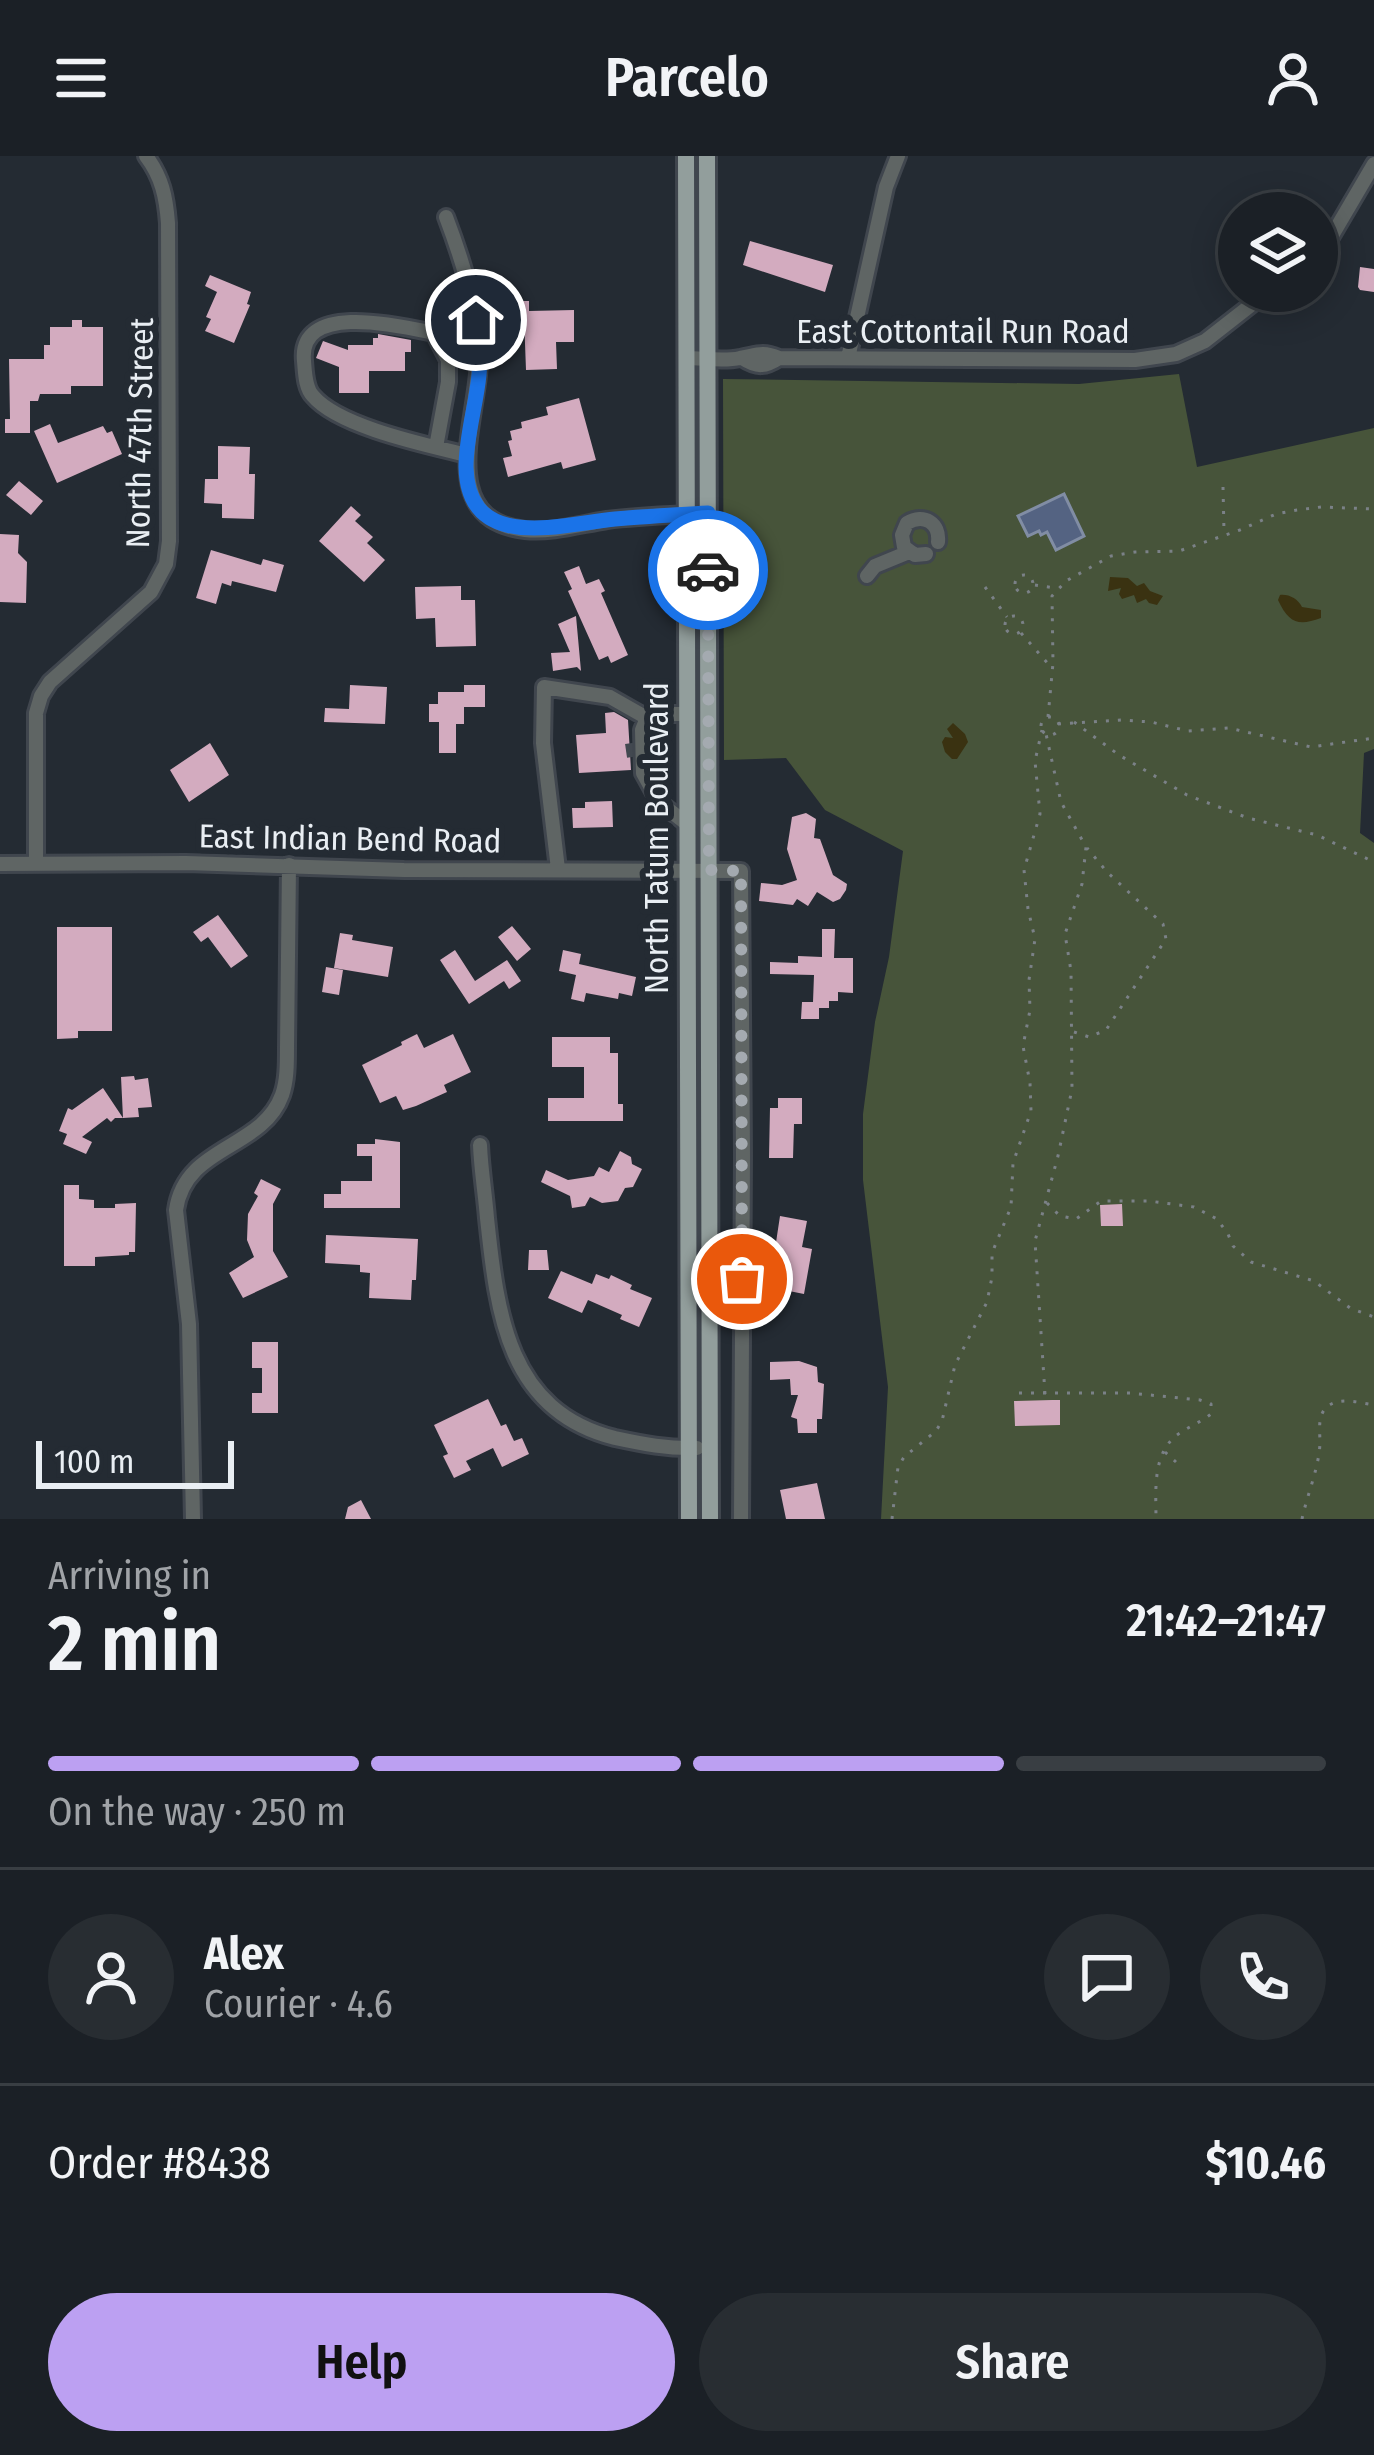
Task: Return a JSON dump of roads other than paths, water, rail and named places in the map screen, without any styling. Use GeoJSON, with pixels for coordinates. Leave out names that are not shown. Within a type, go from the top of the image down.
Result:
{"type":"FeatureCollection","features":[{"type":"Feature","properties":{"kind":"main road","name":"North Tatum Boulevard"},"geometry":{"type":"LineString","coordinates":[[686,156],[687,824],[698,870],[710,1519]]}},
{"type":"Feature","properties":{"kind":"main road","name":"North Tatum Boulevard"},"geometry":{"type":"LineString","coordinates":[[689,1519],[708,513],[707,156]]}},
{"type":"Feature","properties":{"kind":"street"},"geometry":{"type":"LineString","coordinates":[[848,358],[886,187],[898,156]]}},
{"type":"Feature","properties":{"kind":"street","name":"North 47th Street"},"geometry":{"type":"LineString","coordinates":[[36,864],[35,725],[40,696],[151,592],[166,564],[168,223],[166,195],[151,162]]}},
{"type":"Feature","properties":{"kind":"street"},"geometry":{"type":"LineString","coordinates":[[1338,225],[1374,164]]}},
{"type":"Feature","properties":{"kind":"street"},"geometry":{"type":"LineString","coordinates":[[446,217],[476,320],[480,354],[466,454],[466,476],[475,499],[493,518],[525,530],[708,513]]}},
{"type":"Feature","properties":{"kind":"street","name":"East Cottontail Run Road"},"geometry":{"type":"LineString","coordinates":[[686,358],[742,358],[765,352],[779,358],[1135,360],[1176,355],[1205,341],[1242,312]]}},
{"type":"Feature","properties":{"kind":"street"},"geometry":{"type":"LineString","coordinates":[[436,447],[448,360],[434,333],[393,324],[347,323],[322,326],[310,333],[303,353],[313,397],[346,419],[436,447],[466,454]]}},
{"type":"Feature","properties":{"kind":"street"},"geometry":{"type":"LineString","coordinates":[[926,554],[914,555],[902,541],[905,515],[931,522],[938,531],[938,542]]}},
{"type":"Feature","properties":{"kind":"street"},"geometry":{"type":"LineString","coordinates":[[867,576],[874,566],[909,552]]}},
{"type":"Feature","properties":{"kind":"street"},"geometry":{"type":"LineString","coordinates":[[558,869],[544,742],[544,687],[610,697],[639,737],[643,773],[659,802],[687,824]]}},
{"type":"Feature","properties":{"kind":"street"},"geometry":{"type":"LineString","coordinates":[[643,773],[639,737],[659,714],[687,714]]}},
{"type":"Feature","properties":{"kind":"street","name":"East Indian Bend Road"},"geometry":{"type":"LineString","coordinates":[[0,864],[698,870]]}},
{"type":"Feature","properties":{"kind":"street"},"geometry":{"type":"LineString","coordinates":[[193,1519],[189,1324],[177,1199],[189,1174],[256,1129],[280,1099],[287,1048],[289,865]]}},
{"type":"Feature","properties":{"kind":"street","name":"North Tatum Boulevard"},"geometry":{"type":"LineString","coordinates":[[698,870],[741,871],[740,1519]]}},
{"type":"Feature","properties":{"kind":"street"},"geometry":{"type":"LineString","coordinates":[[480,1145],[496,1291],[517,1362],[530,1384],[561,1416],[596,1433],[653,1446],[710,1448]]}},
{"type":"Feature","properties":{"kind":"water"},"geometry":{"type":"Polygon","coordinates":[[[1064,494],[1084,536],[1056,550],[1047,532],[1028,536],[1018,516],[1064,494]]]}},
{"type":"Feature","properties":{"kind":"tunnel"},"geometry":{"type":"LineString","coordinates":[[632,743],[634,757]]}}]}
